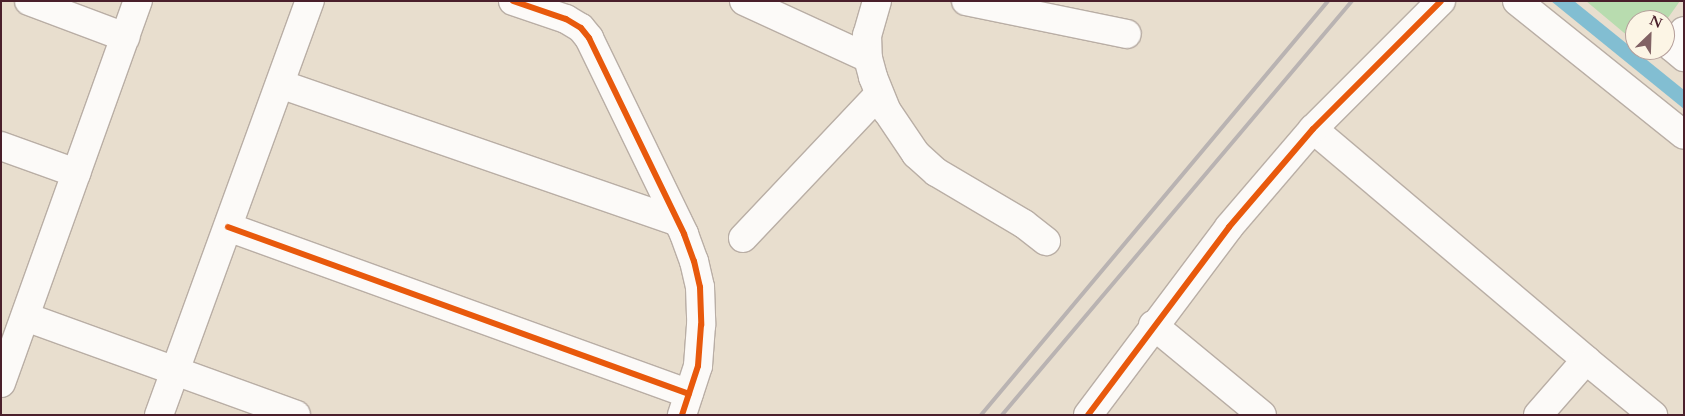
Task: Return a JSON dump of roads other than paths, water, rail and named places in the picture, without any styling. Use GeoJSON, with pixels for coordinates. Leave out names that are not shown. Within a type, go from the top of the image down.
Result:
{"type":"FeatureCollection","features":[{"type":"Feature","properties":{"kind":"street"},"geometry":{"type":"LineString","coordinates":[[29,1],[125,37]]}},
{"type":"Feature","properties":{"kind":"street"},"geometry":{"type":"LineString","coordinates":[[1,383],[138,1]]}},
{"type":"Feature","properties":{"kind":"street"},"geometry":{"type":"LineString","coordinates":[[159,415],[310,1]]}},
{"type":"Feature","properties":{"kind":"street"},"geometry":{"type":"LineString","coordinates":[[228,227],[686,404],[701,345],[701,306],[694,260],[678,222],[589,38],[581,28],[566,19],[513,1]]}},
{"type":"Feature","properties":{"kind":"street"},"geometry":{"type":"LineString","coordinates":[[744,1],[868,58]]}},
{"type":"Feature","properties":{"kind":"street"},"geometry":{"type":"LineString","coordinates":[[877,1],[868,35],[868,58],[879,94],[916,154],[926,164],[1024,224],[1046,241]]}},
{"type":"Feature","properties":{"kind":"street"},"geometry":{"type":"LineString","coordinates":[[966,1],[1127,34]]}},
{"type":"Feature","properties":{"kind":"street"},"geometry":{"type":"LineString","coordinates":[[1088,415],[1153,325],[1229,227],[1313,129],[1441,1]]}},
{"type":"Feature","properties":{"kind":"street"},"geometry":{"type":"LineString","coordinates":[[1516,1],[1684,135]]}},
{"type":"Feature","properties":{"kind":"street"},"geometry":{"type":"LineString","coordinates":[[1684,32],[1672,47],[1684,57]]}},
{"type":"Feature","properties":{"kind":"street"},"geometry":{"type":"LineString","coordinates":[[280,84],[678,222]]}},
{"type":"Feature","properties":{"kind":"street"},"geometry":{"type":"LineString","coordinates":[[743,238],[879,94]]}},
{"type":"Feature","properties":{"kind":"street"},"geometry":{"type":"LineString","coordinates":[[1313,129],[1653,415]]}},
{"type":"Feature","properties":{"kind":"street"},"geometry":{"type":"LineString","coordinates":[[1,146],[76,173]]}},
{"type":"Feature","properties":{"kind":"street"},"geometry":{"type":"LineString","coordinates":[[26,317],[296,415]]}},
{"type":"Feature","properties":{"kind":"street"},"geometry":{"type":"LineString","coordinates":[[1153,325],[1262,415]]}},
{"type":"Feature","properties":{"kind":"street"},"geometry":{"type":"LineString","coordinates":[[1538,415],[1586,360]]}},
{"type":"Feature","properties":{"kind":"water"},"geometry":{"type":"Polygon","coordinates":[[[1551,1],[1574,1],[1625,42],[1625,60],[1647,60],[1684,90],[1684,109],[1551,1]]]}},
{"type":"Feature","properties":{"kind":"railway"},"geometry":{"type":"LineString","coordinates":[[981,415],[1328,1]]}},
{"type":"Feature","properties":{"kind":"railway"},"geometry":{"type":"LineString","coordinates":[[1002,415],[1352,1]]}}]}
